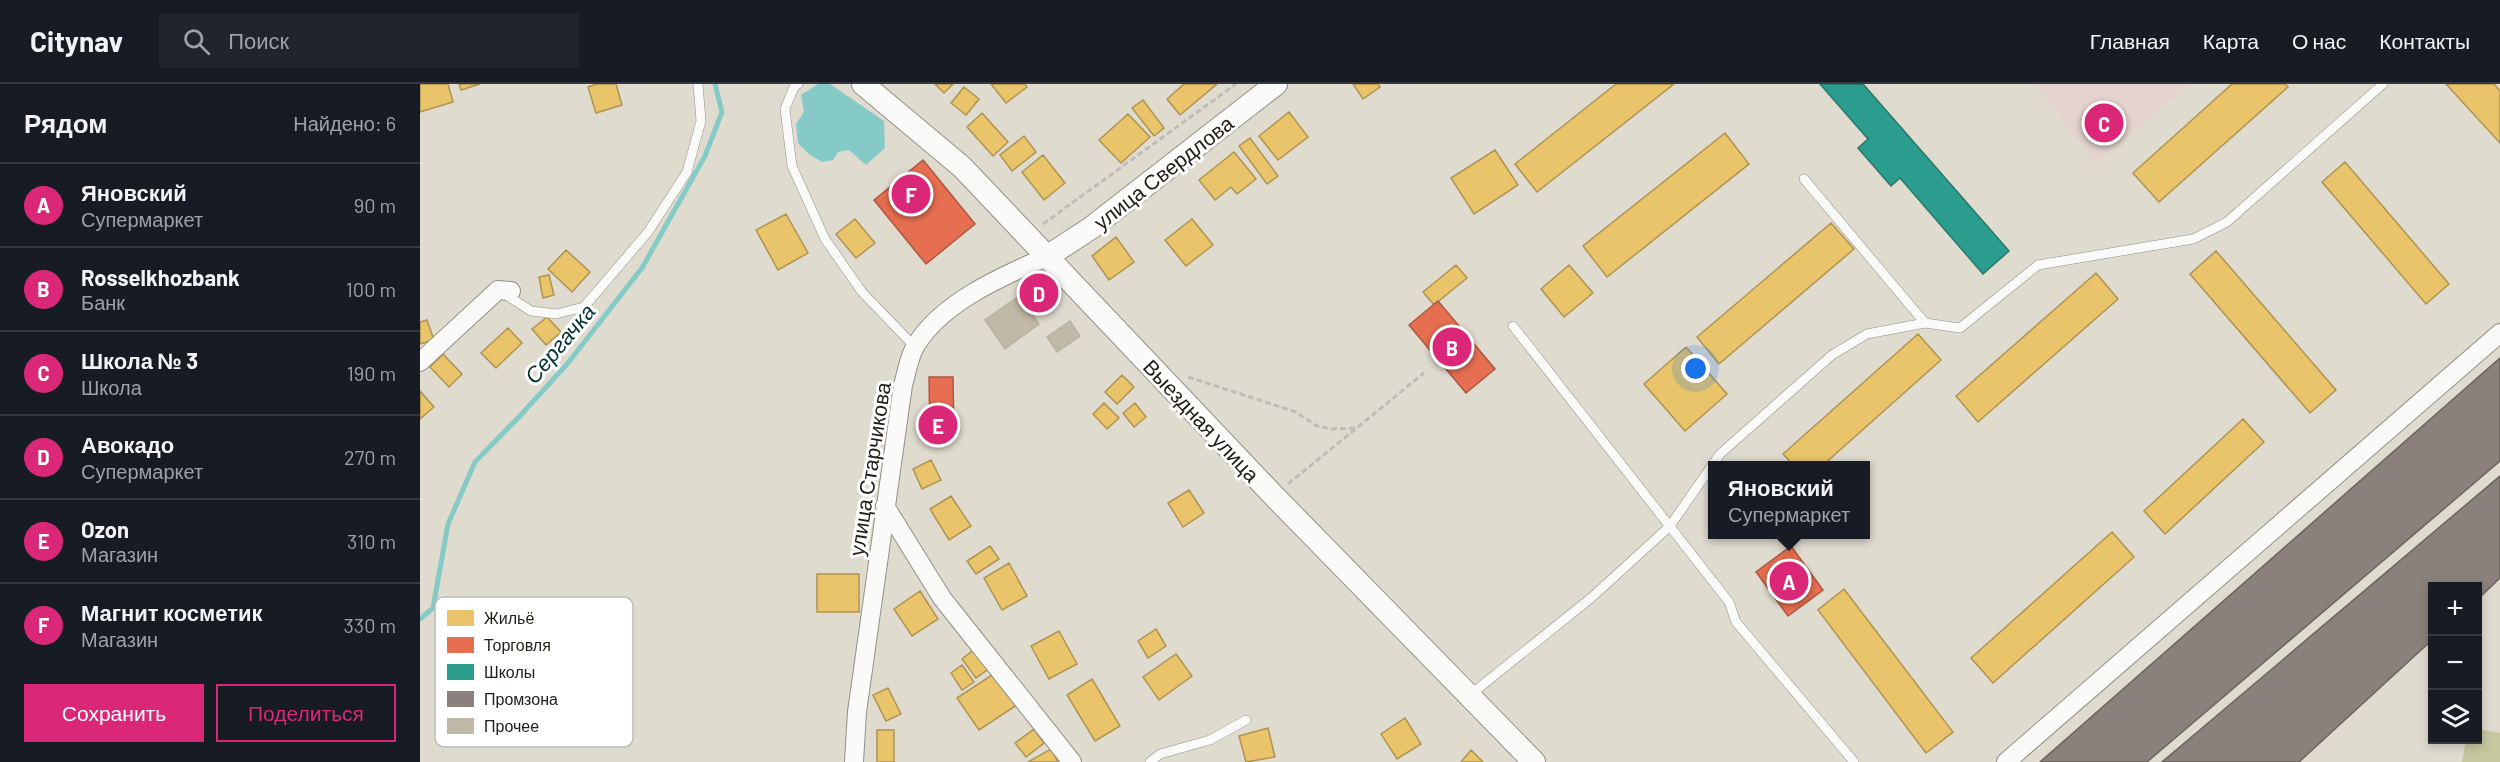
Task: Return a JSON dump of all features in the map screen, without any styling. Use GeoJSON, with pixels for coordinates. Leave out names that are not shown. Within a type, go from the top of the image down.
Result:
{"type":"FeatureCollection","features":[{"type":"Feature","properties":{"kind":"street","name":"Выездная улица"},"geometry":{"type":"LineString","coordinates":[[863,84],[962,167],[1274,496],[1534,762]]}},
{"type":"Feature","properties":{"kind":"street","name":"улица Свердлова"},"geometry":{"type":"LineString","coordinates":[[1048,256],[1091,228],[1276,84]]}},
{"type":"Feature","properties":{"kind":"street","name":"улица Старчикова"},"geometry":{"type":"LineString","coordinates":[[854,762],[858,712],[885,506],[903,385],[915,347],[931,326],[959,303],[1000,277],[1048,256]]}},
{"type":"Feature","properties":{"kind":"street"},"geometry":{"type":"LineString","coordinates":[[420,362],[504,290]]}},
{"type":"Feature","properties":{"kind":"street"},"geometry":{"type":"LineString","coordinates":[[2006,762],[2500,333]]}},
{"type":"Feature","properties":{"kind":"street"},"geometry":{"type":"LineString","coordinates":[[885,506],[942,597],[1072,762]]}},
{"type":"Feature","properties":{"kind":"lane"},"geometry":{"type":"LineString","coordinates":[[504,290],[531,311],[556,314],[584,307],[648,232],[687,172],[701,122],[698,84]]}},
{"type":"Feature","properties":{"kind":"lane"},"geometry":{"type":"LineString","coordinates":[[798,84],[794,87],[785,109],[792,166],[825,239],[862,292],[915,347]]}},
{"type":"Feature","properties":{"kind":"lane"},"geometry":{"type":"LineString","coordinates":[[2365,84],[2373,93]]}},
{"type":"Feature","properties":{"kind":"lane"},"geometry":{"type":"LineString","coordinates":[[1715,461],[1720,454],[1832,355],[1867,334],[1925,323],[1960,328],[2038,265],[2193,239],[2227,222],[2383,84]]}},
{"type":"Feature","properties":{"kind":"lane"},"geometry":{"type":"LineString","coordinates":[[1804,179],[1925,323]]}},
{"type":"Feature","properties":{"kind":"lane"},"geometry":{"type":"LineString","coordinates":[[1513,326],[1730,602],[1736,622],[1854,762]]}},
{"type":"Feature","properties":{"kind":"lane"},"geometry":{"type":"LineString","coordinates":[[1469,696],[1591,598],[1670,526],[1708,471]]}},
{"type":"Feature","properties":{"kind":"lane"},"geometry":{"type":"LineString","coordinates":[[1150,762],[1160,754],[1210,740],[1246,720]]}},
{"type":"Feature","properties":{"kind":"path"},"geometry":{"type":"LineString","coordinates":[[1028,235],[1236,84]]}},
{"type":"Feature","properties":{"kind":"path"},"geometry":{"type":"LineString","coordinates":[[1157,373],[1191,377],[1296,412],[1317,426],[1331,429],[1358,428]]}},
{"type":"Feature","properties":{"kind":"path"},"geometry":{"type":"LineString","coordinates":[[1274,496],[1424,373]]}},
{"type":"Feature","properties":{"kind":"shaded area"},"geometry":{"type":"Polygon","coordinates":[[[2036,84],[2191,84],[2095,163],[2036,84]]]}},
{"type":"Feature","properties":{"kind":"green space"},"geometry":{"type":"Polygon","coordinates":[[[2482,730],[2500,733],[2500,762],[2462,762],[2465,744],[2482,744],[2482,730]]]}},
{"type":"Feature","properties":{"kind":"water"},"geometry":{"type":"Polygon","coordinates":[[[818,84],[830,84],[884,121],[885,148],[866,165],[849,150],[838,152],[833,160],[822,162],[810,155],[798,143],[796,124],[804,112],[801,95],[818,84]]]}},
{"type":"Feature","properties":{"kind":"building: Жильё"},"geometry":{"type":"Polygon","coordinates":[[[420,84],[448,84],[453,102],[420,112],[420,84]]]}},
{"type":"Feature","properties":{"kind":"building: Жильё"},"geometry":{"type":"Polygon","coordinates":[[[459,84],[480,84],[461,90],[459,84]]]}},
{"type":"Feature","properties":{"kind":"building: Жильё"},"geometry":{"type":"Polygon","coordinates":[[[597,84],[616,84],[622,105],[596,113],[588,87],[597,84]]]}},
{"type":"Feature","properties":{"kind":"building: Жильё"},"geometry":{"type":"Polygon","coordinates":[[[935,84],[953,84],[944,93],[935,84]]]}},
{"type":"Feature","properties":{"kind":"building: Жильё"},"geometry":{"type":"Polygon","coordinates":[[[991,84],[1025,84],[1027,87],[1006,103],[991,84]]]}},
{"type":"Feature","properties":{"kind":"building: Жильё"},"geometry":{"type":"Polygon","coordinates":[[[1184,84],[1217,84],[1180,115],[1167,99],[1184,84]]]}},
{"type":"Feature","properties":{"kind":"building: Жильё"},"geometry":{"type":"Polygon","coordinates":[[[1353,84],[1378,84],[1380,87],[1363,99],[1353,84]]]}},
{"type":"Feature","properties":{"kind":"building: Жильё"},"geometry":{"type":"Polygon","coordinates":[[[1616,84],[1674,84],[1537,192],[1515,164],[1616,84]]]}},
{"type":"Feature","properties":{"kind":"building: Жильё"},"geometry":{"type":"Polygon","coordinates":[[[2232,84],[2285,84],[2288,87],[2159,202],[2133,173],[2232,84]]]}},
{"type":"Feature","properties":{"kind":"building: Жильё"},"geometry":{"type":"Polygon","coordinates":[[[2446,84],[2494,84],[2500,91],[2500,143],[2446,84]]]}},
{"type":"Feature","properties":{"kind":"building: Жильё"},"geometry":{"type":"Polygon","coordinates":[[[964,87],[979,99],[966,115],[951,103],[964,87]]]}},
{"type":"Feature","properties":{"kind":"building: Жильё"},"geometry":{"type":"Polygon","coordinates":[[[1143,100],[1164,128],[1154,136],[1132,108],[1143,100]]]}},
{"type":"Feature","properties":{"kind":"building: Жильё"},"geometry":{"type":"Polygon","coordinates":[[[1289,112],[1308,137],[1278,160],[1259,136],[1289,112]]]}},
{"type":"Feature","properties":{"kind":"building: Жильё"},"geometry":{"type":"Polygon","coordinates":[[[982,113],[1008,142],[993,156],[967,127],[982,113]]]}},
{"type":"Feature","properties":{"kind":"building: Жильё"},"geometry":{"type":"Polygon","coordinates":[[[1128,114],[1150,137],[1121,163],[1099,140],[1128,114]]]}},
{"type":"Feature","properties":{"kind":"building: Жильё"},"geometry":{"type":"Polygon","coordinates":[[[1725,133],[1749,164],[1607,277],[1583,246],[1725,133]]]}},
{"type":"Feature","properties":{"kind":"building: Жильё"},"geometry":{"type":"Polygon","coordinates":[[[1024,136],[1036,152],[1012,171],[1000,155],[1024,136]]]}},
{"type":"Feature","properties":{"kind":"building: Жильё"},"geometry":{"type":"Polygon","coordinates":[[[1250,138],[1278,176],[1267,184],[1239,146],[1250,138]]]}},
{"type":"Feature","properties":{"kind":"building: Жильё"},"geometry":{"type":"Polygon","coordinates":[[[1495,150],[1518,185],[1474,214],[1451,178],[1495,150]]]}},
{"type":"Feature","properties":{"kind":"building: Жильё"},"geometry":{"type":"Polygon","coordinates":[[[1234,152],[1256,179],[1237,194],[1231,187],[1215,200],[1199,180],[1234,152]]]}},
{"type":"Feature","properties":{"kind":"building: Жильё"},"geometry":{"type":"Polygon","coordinates":[[[1043,155],[1065,183],[1044,200],[1022,172],[1043,155]]]}},
{"type":"Feature","properties":{"kind":"building: Жильё"},"geometry":{"type":"Polygon","coordinates":[[[2345,162],[2449,284],[2426,304],[2322,182],[2345,162]]]}},
{"type":"Feature","properties":{"kind":"building: Жильё"},"geometry":{"type":"Polygon","coordinates":[[[786,214],[808,253],[778,270],[756,230],[786,214]]]}},
{"type":"Feature","properties":{"kind":"building: Жильё"},"geometry":{"type":"Polygon","coordinates":[[[855,219],[875,243],[856,258],[836,234],[855,219]]]}},
{"type":"Feature","properties":{"kind":"building: Жильё"},"geometry":{"type":"Polygon","coordinates":[[[1192,219],[1213,245],[1186,266],[1165,240],[1192,219]]]}},
{"type":"Feature","properties":{"kind":"building: Жильё"},"geometry":{"type":"Polygon","coordinates":[[[1831,223],[1854,249],[1719,364],[1697,337],[1831,223]]]}},
{"type":"Feature","properties":{"kind":"building: Жильё"},"geometry":{"type":"Polygon","coordinates":[[[1116,237],[1134,262],[1109,280],[1092,256],[1116,237]]]}},
{"type":"Feature","properties":{"kind":"building: Жильё"},"geometry":{"type":"Polygon","coordinates":[[[566,250],[590,272],[572,292],[548,269],[566,250]]]}},
{"type":"Feature","properties":{"kind":"building: Жильё"},"geometry":{"type":"Polygon","coordinates":[[[2216,251],[2336,390],[2310,413],[2190,274],[2216,251]]]}},
{"type":"Feature","properties":{"kind":"building: Жильё"},"geometry":{"type":"Polygon","coordinates":[[[1456,265],[1467,278],[1434,305],[1423,292],[1456,265]]]}},
{"type":"Feature","properties":{"kind":"building: Жильё"},"geometry":{"type":"Polygon","coordinates":[[[1569,265],[1593,293],[1564,317],[1541,289],[1569,265]]]}},
{"type":"Feature","properties":{"kind":"building: Жильё"},"geometry":{"type":"Polygon","coordinates":[[[2096,273],[2118,299],[1978,422],[1956,396],[2096,273]]]}},
{"type":"Feature","properties":{"kind":"building: Жильё"},"geometry":{"type":"Polygon","coordinates":[[[549,275],[554,295],[543,298],[539,277],[549,275]]]}},
{"type":"Feature","properties":{"kind":"building: Жильё"},"geometry":{"type":"Polygon","coordinates":[[[547,317],[561,332],[546,345],[532,329],[547,317]]]}},
{"type":"Feature","properties":{"kind":"building: Жильё"},"geometry":{"type":"Polygon","coordinates":[[[427,320],[434,340],[420,344],[420,322],[427,320]]]}},
{"type":"Feature","properties":{"kind":"building: Жильё"},"geometry":{"type":"Polygon","coordinates":[[[508,328],[522,343],[496,368],[481,353],[508,328]]]}},
{"type":"Feature","properties":{"kind":"building: Жильё"},"geometry":{"type":"Polygon","coordinates":[[[1918,334],[1941,360],[1828,461],[1789,461],[1783,454],[1918,334]]]}},
{"type":"Feature","properties":{"kind":"building: Жильё"},"geometry":{"type":"Polygon","coordinates":[[[1686,347],[1727,394],[1685,431],[1644,384],[1686,347]]]}},
{"type":"Feature","properties":{"kind":"building: Жильё"},"geometry":{"type":"Polygon","coordinates":[[[443,354],[462,374],[449,387],[430,367],[443,354]]]}},
{"type":"Feature","properties":{"kind":"building: Жильё"},"geometry":{"type":"Polygon","coordinates":[[[1122,375],[1134,387],[1117,404],[1105,392],[1122,375]]]}},
{"type":"Feature","properties":{"kind":"building: Жильё"},"geometry":{"type":"Polygon","coordinates":[[[420,391],[434,407],[420,419],[420,391]]]}},
{"type":"Feature","properties":{"kind":"building: Жильё"},"geometry":{"type":"Polygon","coordinates":[[[1104,403],[1119,418],[1107,429],[1093,414],[1104,403]]]}},
{"type":"Feature","properties":{"kind":"building: Жильё"},"geometry":{"type":"Polygon","coordinates":[[[1135,403],[1146,417],[1134,427],[1123,413],[1135,403]]]}},
{"type":"Feature","properties":{"kind":"building: Жильё"},"geometry":{"type":"Polygon","coordinates":[[[2243,419],[2264,442],[2165,534],[2144,511],[2243,419]]]}},
{"type":"Feature","properties":{"kind":"building: Жильё"},"geometry":{"type":"Polygon","coordinates":[[[931,460],[941,480],[922,489],[913,469],[931,460]]]}},
{"type":"Feature","properties":{"kind":"building: Жильё"},"geometry":{"type":"Polygon","coordinates":[[[1189,490],[1204,513],[1183,527],[1168,503],[1189,490]]]}},
{"type":"Feature","properties":{"kind":"building: Жильё"},"geometry":{"type":"Polygon","coordinates":[[[951,496],[971,526],[949,540],[930,509],[951,496]]]}},
{"type":"Feature","properties":{"kind":"building: Жильё"},"geometry":{"type":"Polygon","coordinates":[[[2112,532],[2134,557],[1993,683],[1971,658],[2112,532]]]}},
{"type":"Feature","properties":{"kind":"building: Жильё"},"geometry":{"type":"Polygon","coordinates":[[[990,546],[999,559],[976,574],[967,561],[990,546]]]}},
{"type":"Feature","properties":{"kind":"building: Жильё"},"geometry":{"type":"Polygon","coordinates":[[[1009,563],[1027,596],[1002,610],[984,578],[1009,563]]]}},
{"type":"Feature","properties":{"kind":"building: Жильё"},"geometry":{"type":"Polygon","coordinates":[[[817,574],[859,574],[859,612],[817,612],[817,574]]]}},
{"type":"Feature","properties":{"kind":"building: Жильё"},"geometry":{"type":"Polygon","coordinates":[[[1844,589],[1953,732],[1926,753],[1818,610],[1844,589]]]}},
{"type":"Feature","properties":{"kind":"building: Жильё"},"geometry":{"type":"Polygon","coordinates":[[[920,591],[938,619],[912,636],[894,609],[920,591]]]}},
{"type":"Feature","properties":{"kind":"building: Жильё"},"geometry":{"type":"Polygon","coordinates":[[[1156,629],[1166,646],[1148,658],[1138,641],[1156,629]]]}},
{"type":"Feature","properties":{"kind":"building: Жильё"},"geometry":{"type":"Polygon","coordinates":[[[1059,631],[1077,664],[1049,679],[1031,646],[1059,631]]]}},
{"type":"Feature","properties":{"kind":"building: Жильё"},"geometry":{"type":"Polygon","coordinates":[[[976,648],[990,668],[976,678],[962,659],[976,648]]]}},
{"type":"Feature","properties":{"kind":"building: Жильё"},"geometry":{"type":"Polygon","coordinates":[[[1176,654],[1192,676],[1159,700],[1143,677],[1176,654]]]}},
{"type":"Feature","properties":{"kind":"building: Жильё"},"geometry":{"type":"Polygon","coordinates":[[[962,665],[974,682],[962,690],[951,673],[962,665]]]}},
{"type":"Feature","properties":{"kind":"building: Жильё"},"geometry":{"type":"Polygon","coordinates":[[[995,673],[1017,705],[979,730],[957,698],[995,673]]]}},
{"type":"Feature","properties":{"kind":"building: Жильё"},"geometry":{"type":"Polygon","coordinates":[[[1092,679],[1120,726],[1095,741],[1067,695],[1092,679]]]}},
{"type":"Feature","properties":{"kind":"building: Жильё"},"geometry":{"type":"Polygon","coordinates":[[[888,688],[901,714],[886,721],[873,695],[888,688]]]}},
{"type":"Feature","properties":{"kind":"building: Жильё"},"geometry":{"type":"Polygon","coordinates":[[[1405,718],[1421,744],[1397,759],[1381,734],[1405,718]]]}},
{"type":"Feature","properties":{"kind":"building: Жильё"},"geometry":{"type":"Polygon","coordinates":[[[1268,728],[1275,757],[1246,762],[1239,736],[1268,728]]]}},
{"type":"Feature","properties":{"kind":"building: Жильё"},"geometry":{"type":"Polygon","coordinates":[[[1034,729],[1044,743],[1026,757],[1015,743],[1034,729]]]}},
{"type":"Feature","properties":{"kind":"building: Жильё"},"geometry":{"type":"Polygon","coordinates":[[[877,730],[894,730],[894,762],[877,762],[877,730]]]}},
{"type":"Feature","properties":{"kind":"building: Жильё"},"geometry":{"type":"Polygon","coordinates":[[[1051,749],[1058,762],[1028,762],[1051,749]]]}},
{"type":"Feature","properties":{"kind":"building: Жильё"},"geometry":{"type":"Polygon","coordinates":[[[1471,750],[1483,762],[1461,762],[1471,750]]]}},
{"type":"Feature","properties":{"kind":"building: Торговля"},"geometry":{"type":"Polygon","coordinates":[[[923,160],[975,224],[926,264],[874,200],[923,160]]]}},
{"type":"Feature","properties":{"kind":"building: Торговля"},"geometry":{"type":"Polygon","coordinates":[[[1044,274],[1059,295],[1034,313],[1019,292],[1044,274]]]}},
{"type":"Feature","properties":{"kind":"building: Торговля"},"geometry":{"type":"Polygon","coordinates":[[[1438,301],[1495,369],[1466,393],[1409,325],[1438,301]]]}},
{"type":"Feature","properties":{"kind":"building: Торговля"},"geometry":{"type":"Polygon","coordinates":[[[929,377],[953,377],[954,439],[930,440],[929,377]]]}},
{"type":"Feature","properties":{"kind":"building: Торговля"},"geometry":{"type":"Polygon","coordinates":[[[1791,546],[1823,590],[1788,616],[1756,572],[1791,546]]]}},
{"type":"Feature","properties":{"kind":"building: Школы"},"geometry":{"type":"Polygon","coordinates":[[[1820,84],[1863,84],[2009,251],[1983,274],[1900,178],[1891,186],[1858,148],[1868,139],[1820,84]]]}},
{"type":"Feature","properties":{"kind":"building: Промзона"},"geometry":{"type":"Polygon","coordinates":[[[2500,358],[2500,461],[2147,762],[2040,762],[2500,358]]]}},
{"type":"Feature","properties":{"kind":"building: Промзона"},"geometry":{"type":"Polygon","coordinates":[[[2500,476],[2500,578],[2482,595],[2482,582],[2428,582],[2428,644],[2299,762],[2162,762],[2500,476]]]}},
{"type":"Feature","properties":{"kind":"building: Прочее"},"geometry":{"type":"Polygon","coordinates":[[[1019,296],[1039,324],[1005,349],[985,320],[1019,296]]]}},
{"type":"Feature","properties":{"kind":"building: Прочее"},"geometry":{"type":"Polygon","coordinates":[[[1070,321],[1080,336],[1057,352],[1047,337],[1070,321]]]}},
{"type":"Feature","properties":{"kind":"waterway","name":"Сергачка"},"geometry":{"type":"LineString","coordinates":[[420,619],[433,608],[448,524],[475,462],[568,363],[642,268],[705,156],[722,112],[715,84]]}},
{"type":"Feature","properties":{"kind":"place","name":"Школа № 3"},"geometry":{"type":"Point","coordinates":[2104,123]}},
{"type":"Feature","properties":{"kind":"place","name":"Магнит косметик"},"geometry":{"type":"Point","coordinates":[911,194]}},
{"type":"Feature","properties":{"kind":"place","name":"Авокадо"},"geometry":{"type":"Point","coordinates":[1039,293]}},
{"type":"Feature","properties":{"kind":"place","name":"Rosselkhozbank"},"geometry":{"type":"Point","coordinates":[1452,347]}},
{"type":"Feature","properties":{"kind":"place","name":"Ozon"},"geometry":{"type":"Point","coordinates":[938,425]}},
{"type":"Feature","properties":{"kind":"place","name":"Яновский"},"geometry":{"type":"Point","coordinates":[1789,581]}}]}
